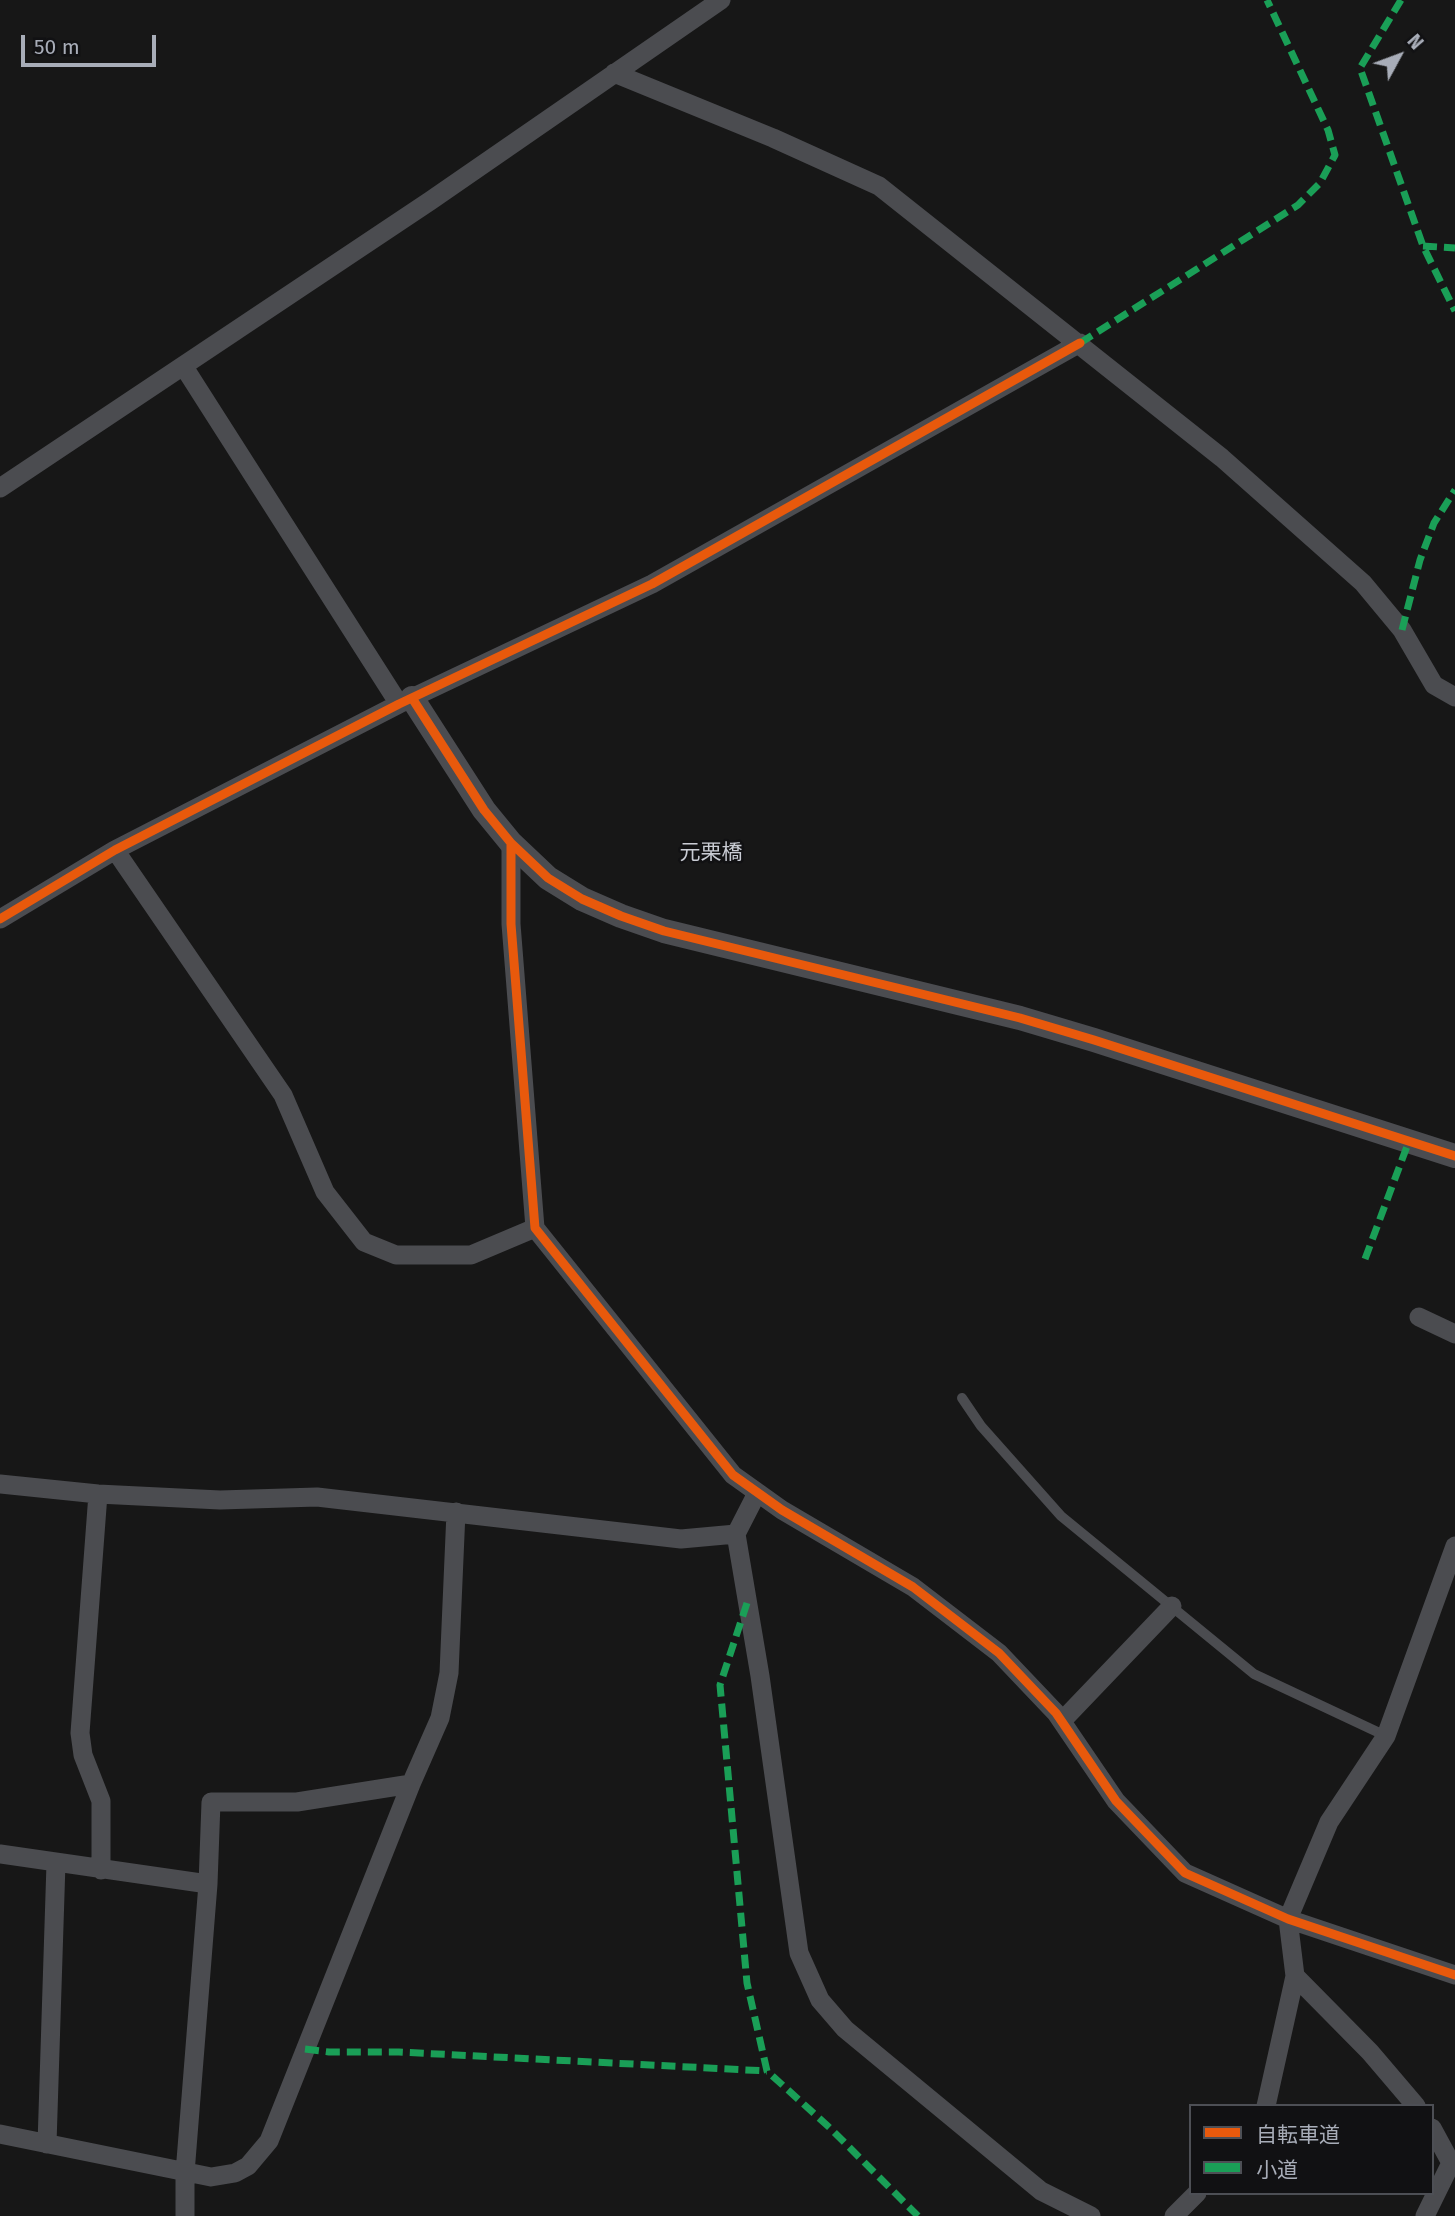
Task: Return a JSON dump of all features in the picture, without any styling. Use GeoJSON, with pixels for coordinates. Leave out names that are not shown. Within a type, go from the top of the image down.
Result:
{"type":"FeatureCollection","features":[{"type":"Feature","properties":{"kind":"street"},"geometry":{"type":"LineString","coordinates":[[0,488],[430,201],[721,0]]}},
{"type":"Feature","properties":{"kind":"street"},"geometry":{"type":"LineString","coordinates":[[614,73],[774,138],[879,186],[1222,458],[1363,583],[1402,630],[1433,685],[1455,697]]}},
{"type":"Feature","properties":{"kind":"street"},"geometry":{"type":"LineString","coordinates":[[0,919],[115,850],[405,701],[652,584],[1080,344]]}},
{"type":"Feature","properties":{"kind":"street"},"geometry":{"type":"LineString","coordinates":[[184,367],[405,701],[484,810],[511,843],[548,878],[582,899],[664,931],[1020,1018],[1455,1156]]}},
{"type":"Feature","properties":{"kind":"street"},"geometry":{"type":"LineString","coordinates":[[511,843],[511,924],[535,1228],[733,1475],[782,1510],[914,1587],[999,1653],[1062,1721],[1116,1801],[1185,1873],[1288,1919],[1455,1975]]}},
{"type":"Feature","properties":{"kind":"street"},"geometry":{"type":"LineString","coordinates":[[115,850],[283,1095],[325,1192],[364,1242],[396,1255],[471,1255],[535,1228]]}},
{"type":"Feature","properties":{"kind":"street"},"geometry":{"type":"LineString","coordinates":[[1419,1317],[1455,1334]]}},
{"type":"Feature","properties":{"kind":"street"},"geometry":{"type":"LineString","coordinates":[[0,1484],[97,1494],[220,1500],[317,1497],[681,1539],[736,1535]]}},
{"type":"Feature","properties":{"kind":"street"},"geometry":{"type":"LineString","coordinates":[[757,1493],[736,1535],[762,1690],[799,1953],[820,2000],[845,2029],[1041,2191],[1091,2216]]}},
{"type":"Feature","properties":{"kind":"street"},"geometry":{"type":"LineString","coordinates":[[97,1494],[80,1733],[83,1755],[101,1801],[101,1870]]}},
{"type":"Feature","properties":{"kind":"street"},"geometry":{"type":"LineString","coordinates":[[0,2134],[211,2177],[235,2173],[248,2166],[270,2141],[411,1784],[440,1718],[449,1673],[456,1512]]}},
{"type":"Feature","properties":{"kind":"street"},"geometry":{"type":"LineString","coordinates":[[1266,2104],[1295,1976],[1288,1919],[1328,1822],[1386,1736],[1455,1546]]}},
{"type":"Feature","properties":{"kind":"street"},"geometry":{"type":"LineString","coordinates":[[1062,1721],[1172,1606]]}},
{"type":"Feature","properties":{"kind":"street"},"geometry":{"type":"LineString","coordinates":[[186,2216],[185,2173],[208,1884],[211,1802],[297,1802],[411,1784]]}},
{"type":"Feature","properties":{"kind":"street"},"geometry":{"type":"LineString","coordinates":[[0,1854],[208,1884]]}},
{"type":"Feature","properties":{"kind":"street"},"geometry":{"type":"LineString","coordinates":[[47,2144],[56,1863]]}},
{"type":"Feature","properties":{"kind":"street"},"geometry":{"type":"LineString","coordinates":[[1295,1976],[1370,2052],[1414,2104]]}},
{"type":"Feature","properties":{"kind":"street"},"geometry":{"type":"LineString","coordinates":[[1425,2216],[1453,2165],[1434,2132]]}},
{"type":"Feature","properties":{"kind":"street"},"geometry":{"type":"LineString","coordinates":[[1174,2216],[1195,2195]]}},
{"type":"Feature","properties":{"kind":"lane"},"geometry":{"type":"LineString","coordinates":[[962,1398],[981,1426],[1061,1516],[1254,1674],[1386,1736]]}},
{"type":"Feature","properties":{"kind":"marked path"},"geometry":{"type":"LineString","coordinates":[[1080,343],[1298,205],[1320,183],[1335,155],[1328,130],[1267,0]]}},
{"type":"Feature","properties":{"kind":"marked path"},"geometry":{"type":"LineString","coordinates":[[1401,0],[1360,68],[1423,246],[1455,311]]}},
{"type":"Feature","properties":{"kind":"marked path"},"geometry":{"type":"LineString","coordinates":[[1423,246],[1455,248]]}},
{"type":"Feature","properties":{"kind":"marked path"},"geometry":{"type":"LineString","coordinates":[[1402,630],[1420,560],[1434,523],[1455,490]]}},
{"type":"Feature","properties":{"kind":"marked path"},"geometry":{"type":"LineString","coordinates":[[1365,1259],[1409,1141]]}},
{"type":"Feature","properties":{"kind":"marked path"},"geometry":{"type":"LineString","coordinates":[[747,1603],[720,1685],[747,1983],[767,2071],[830,2128],[918,2216]]}},
{"type":"Feature","properties":{"kind":"marked path"},"geometry":{"type":"LineString","coordinates":[[305,2049],[767,2071]]}},
{"type":"Feature","properties":{"kind":"cycle path"},"geometry":{"type":"LineString","coordinates":[[0,919],[115,850],[399,704],[652,584],[1080,343]]}},
{"type":"Feature","properties":{"kind":"cycle path"},"geometry":{"type":"LineString","coordinates":[[412,698],[484,810],[511,843],[548,878],[582,899],[664,931],[1020,1018],[1455,1156]]}},
{"type":"Feature","properties":{"kind":"cycle path"},"geometry":{"type":"LineString","coordinates":[[511,843],[511,924],[535,1228],[733,1475],[782,1510],[913,1587],[999,1653],[1056,1713],[1116,1801],[1185,1873],[1288,1919],[1455,1975]]}},
{"type":"Feature","properties":{"kind":"district","name":"元栗橋"},"geometry":{"type":"Point","coordinates":[711,853]}}]}
